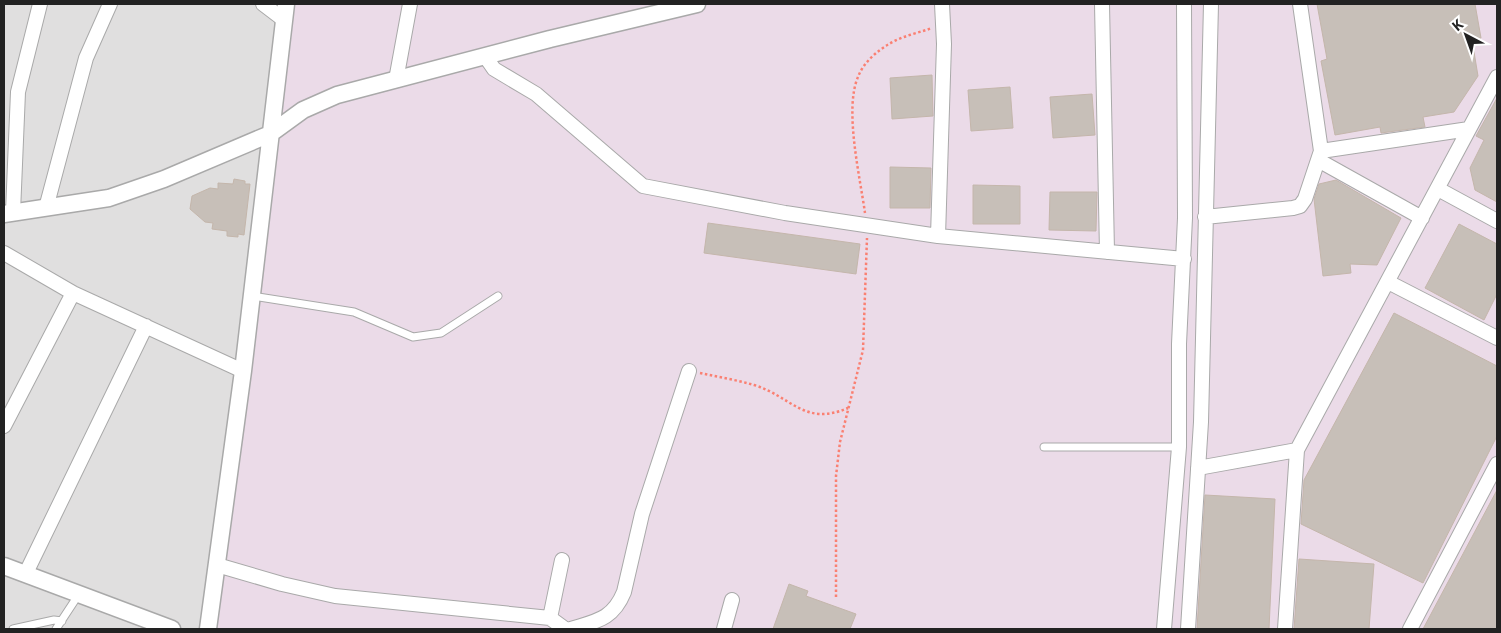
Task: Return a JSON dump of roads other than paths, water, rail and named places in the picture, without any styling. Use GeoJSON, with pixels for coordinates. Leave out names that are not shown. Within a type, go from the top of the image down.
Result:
{"type":"FeatureCollection","features":[{"type":"Feature","properties":{"kind":"street"},"geometry":{"type":"LineString","coordinates":[[40,4],[18,92],[8,213],[109,198],[164,179],[270,134],[297,114],[325,100],[550,38],[697,4]]}},
{"type":"Feature","properties":{"kind":"street"},"geometry":{"type":"LineString","coordinates":[[46,208],[86,58],[110,4]]}},
{"type":"Feature","properties":{"kind":"street"},"geometry":{"type":"LineString","coordinates":[[208,629],[243,371],[285,12],[263,4]]}},
{"type":"Feature","properties":{"kind":"street"},"geometry":{"type":"LineString","coordinates":[[396,80],[410,4]]}},
{"type":"Feature","properties":{"kind":"street"},"geometry":{"type":"LineString","coordinates":[[938,236],[944,44],[942,4]]}},
{"type":"Feature","properties":{"kind":"street"},"geometry":{"type":"LineString","coordinates":[[1102,4],[1107,252]]}},
{"type":"Feature","properties":{"kind":"street"},"geometry":{"type":"LineString","coordinates":[[1164,629],[1179,447],[1179,344],[1184,259],[1184,4]]}},
{"type":"Feature","properties":{"kind":"street"},"geometry":{"type":"LineString","coordinates":[[1188,629],[1203,371],[1211,4]]}},
{"type":"Feature","properties":{"kind":"street"},"geometry":{"type":"LineString","coordinates":[[1205,217],[1296,207],[1305,199],[1320,155],[1300,4]]}},
{"type":"Feature","properties":{"kind":"street"},"geometry":{"type":"LineString","coordinates":[[484,56],[494,69],[536,94],[643,186],[785,213],[938,236],[1184,259]]}},
{"type":"Feature","properties":{"kind":"street"},"geometry":{"type":"LineString","coordinates":[[1284,629],[1297,450],[1497,77]]}},
{"type":"Feature","properties":{"kind":"street"},"geometry":{"type":"LineString","coordinates":[[1320,155],[1469,129]]}},
{"type":"Feature","properties":{"kind":"street"},"geometry":{"type":"LineString","coordinates":[[1320,155],[1422,218]]}},
{"type":"Feature","properties":{"kind":"street"},"geometry":{"type":"LineString","coordinates":[[1438,189],[1497,221]]}},
{"type":"Feature","properties":{"kind":"street"},"geometry":{"type":"LineString","coordinates":[[4,252],[73,293],[243,371]]}},
{"type":"Feature","properties":{"kind":"street"},"geometry":{"type":"LineString","coordinates":[[1388,282],[1497,338]]}},
{"type":"Feature","properties":{"kind":"street"},"geometry":{"type":"LineString","coordinates":[[4,426],[73,293]]}},
{"type":"Feature","properties":{"kind":"street"},"geometry":{"type":"LineString","coordinates":[[26,573],[146,326]]}},
{"type":"Feature","properties":{"kind":"street"},"geometry":{"type":"LineString","coordinates":[[571,629],[601,620],[612,612],[621,600],[642,514],[689,371]]}},
{"type":"Feature","properties":{"kind":"street"},"geometry":{"type":"LineString","coordinates":[[1198,468],[1297,450]]}},
{"type":"Feature","properties":{"kind":"street"},"geometry":{"type":"LineString","coordinates":[[1410,629],[1497,464]]}},
{"type":"Feature","properties":{"kind":"street"},"geometry":{"type":"LineString","coordinates":[[550,618],[562,560]]}},
{"type":"Feature","properties":{"kind":"street"},"geometry":{"type":"LineString","coordinates":[[217,565],[282,584],[335,596],[550,618],[565,629]]}},
{"type":"Feature","properties":{"kind":"street"},"geometry":{"type":"LineString","coordinates":[[4,566],[172,629]]}},
{"type":"Feature","properties":{"kind":"street"},"geometry":{"type":"LineString","coordinates":[[724,629],[732,600]]}},
{"type":"Feature","properties":{"kind":"lane"},"geometry":{"type":"LineString","coordinates":[[252,296],[354,312],[413,337],[441,334],[498,296]]}},
{"type":"Feature","properties":{"kind":"lane"},"geometry":{"type":"LineString","coordinates":[[1044,447],[1179,447]]}},
{"type":"Feature","properties":{"kind":"lane"},"geometry":{"type":"LineString","coordinates":[[56,629],[79,594]]}},
{"type":"Feature","properties":{"kind":"lane"},"geometry":{"type":"LineString","coordinates":[[12,629],[54,620],[62,621]]}}]}
